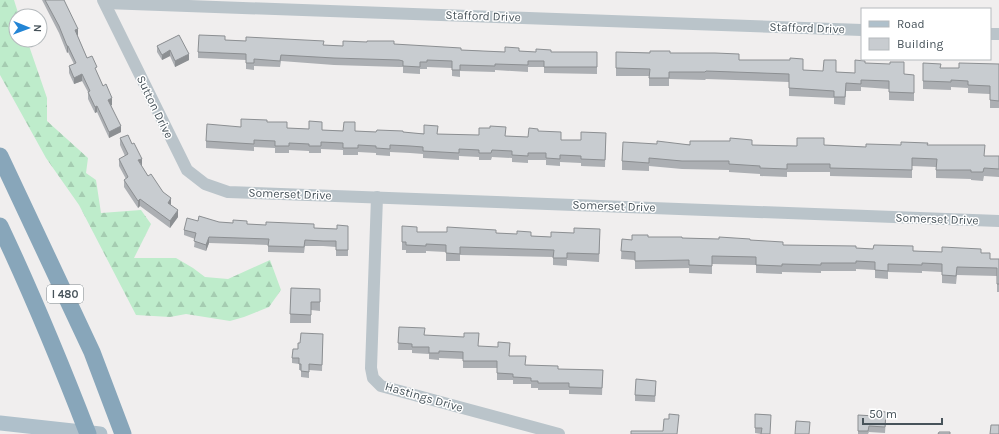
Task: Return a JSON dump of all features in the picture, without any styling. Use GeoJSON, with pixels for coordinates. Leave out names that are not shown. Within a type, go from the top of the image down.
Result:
{"type":"FeatureCollection","features":[{"type":"Feature","properties":{"kind":"highway","name":"I 480"},"geometry":{"type":"LineString","coordinates":[[0,156],[92,352],[123,434]]}},
{"type":"Feature","properties":{"kind":"highway","name":"I 480"},"geometry":{"type":"LineString","coordinates":[[0,226],[23,275],[88,434]]}},
{"type":"Feature","properties":{"kind":"main road"},"geometry":{"type":"LineString","coordinates":[[0,423],[100,434]]}},
{"type":"Feature","properties":{"kind":"street","name":"Stafford Drive"},"geometry":{"type":"LineString","coordinates":[[104,2],[861,30]]}},
{"type":"Feature","properties":{"kind":"street","name":"Sutton Drive"},"geometry":{"type":"LineString","coordinates":[[104,2],[186,170],[205,184],[228,192]]}},
{"type":"Feature","properties":{"kind":"street","name":"Somerset Drive"},"geometry":{"type":"LineString","coordinates":[[228,192],[999,221]]}},
{"type":"Feature","properties":{"kind":"street","name":"Hastings Drive"},"geometry":{"type":"LineString","coordinates":[[377,197],[372,368],[373,378],[381,386],[559,434]]}},
{"type":"Feature","properties":{"kind":"green space"},"geometry":{"type":"Polygon","coordinates":[[[0,0],[14,0],[16,8],[8,8],[8,48],[30,48],[47,98],[47,121],[88,158],[86,173],[96,180],[101,213],[141,210],[151,224],[134,258],[176,258],[205,277],[228,279],[270,260],[281,290],[269,307],[230,321],[186,314],[170,317],[136,315],[79,205],[46,158],[0,75],[0,0]]]}},
{"type":"Feature","properties":{"kind":"building"},"geometry":{"type":"Polygon","coordinates":[[[45,0],[64,0],[78,29],[75,30],[87,58],[92,56],[97,67],[95,68],[103,86],[106,84],[112,98],[108,100],[121,126],[109,132],[97,106],[95,107],[88,92],[90,91],[82,74],[74,78],[69,66],[76,63],[45,0]]]}},
{"type":"Feature","properties":{"kind":"building"},"geometry":{"type":"Polygon","coordinates":[[[179,35],[189,54],[175,61],[170,50],[162,55],[157,46],[179,35]]]}},
{"type":"Feature","properties":{"kind":"building"},"geometry":{"type":"Polygon","coordinates":[[[199,35],[225,36],[225,40],[246,41],[246,37],[324,41],[323,45],[343,46],[343,41],[394,41],[394,44],[461,48],[461,50],[505,52],[505,47],[519,48],[519,51],[536,52],[536,49],[551,50],[551,52],[597,52],[597,67],[544,67],[544,61],[528,61],[528,65],[460,65],[460,70],[452,70],[452,61],[427,60],[427,62],[420,62],[420,67],[403,66],[403,61],[399,60],[281,55],[280,61],[254,59],[254,63],[246,63],[246,54],[198,52],[199,35]]]}},
{"type":"Feature","properties":{"kind":"building"},"geometry":{"type":"Polygon","coordinates":[[[650,51],[670,51],[670,53],[739,54],[739,60],[790,60],[790,58],[803,59],[803,70],[823,71],[824,60],[836,60],[836,72],[855,73],[855,60],[865,61],[865,63],[890,64],[890,62],[904,62],[904,74],[914,75],[914,93],[889,92],[889,81],[861,80],[861,84],[846,83],[845,97],[834,97],[834,91],[789,88],[789,74],[706,71],[669,72],[669,78],[649,78],[650,69],[616,68],[616,52],[650,53],[650,51]]]}},
{"type":"Feature","properties":{"kind":"building"},"geometry":{"type":"Polygon","coordinates":[[[923,63],[941,64],[940,68],[959,68],[959,63],[999,64],[999,101],[990,100],[990,86],[968,85],[968,81],[923,81],[923,63]]]}},
{"type":"Feature","properties":{"kind":"building"},"geometry":{"type":"Polygon","coordinates":[[[241,119],[267,120],[267,122],[287,122],[287,128],[309,129],[309,121],[322,122],[322,130],[343,131],[344,122],[355,122],[355,131],[403,131],[424,134],[424,125],[438,126],[437,134],[479,135],[479,128],[490,128],[490,126],[506,127],[505,136],[528,137],[529,128],[538,129],[538,131],[561,132],[561,140],[581,140],[581,132],[606,133],[605,160],[581,159],[581,156],[560,155],[560,159],[546,158],[546,153],[528,153],[528,156],[512,155],[512,151],[492,150],[491,153],[479,153],[479,150],[459,149],[459,153],[423,151],[423,147],[390,145],[390,149],[376,148],[376,146],[358,145],[358,148],[343,148],[343,143],[321,142],[321,146],[309,146],[309,144],[289,143],[289,146],[275,146],[275,141],[254,140],[254,144],[206,141],[207,124],[241,127],[241,119]]]}},
{"type":"Feature","properties":{"kind":"building"},"geometry":{"type":"Polygon","coordinates":[[[128,135],[142,159],[138,160],[148,176],[151,174],[163,192],[171,198],[168,203],[178,210],[170,221],[140,199],[138,201],[124,180],[128,177],[119,159],[128,154],[120,138],[128,135]]]}},
{"type":"Feature","properties":{"kind":"building"},"geometry":{"type":"Polygon","coordinates":[[[730,138],[752,140],[752,145],[797,146],[797,138],[824,138],[824,145],[866,147],[866,144],[901,145],[901,142],[928,143],[927,145],[985,145],[984,156],[999,156],[999,169],[984,168],[983,172],[971,172],[971,170],[936,170],[937,159],[912,158],[912,170],[830,168],[830,164],[787,164],[787,169],[760,168],[760,166],[729,164],[729,161],[682,161],[649,158],[649,163],[622,161],[623,142],[657,144],[657,141],[690,145],[690,141],[730,141],[730,138]]]}},
{"type":"Feature","properties":{"kind":"building"},"geometry":{"type":"Polygon","coordinates":[[[199,216],[219,222],[233,223],[233,220],[247,221],[247,224],[266,225],[266,222],[314,224],[314,228],[337,229],[337,225],[348,226],[348,250],[336,250],[336,241],[305,240],[304,247],[268,246],[269,239],[209,237],[206,245],[194,241],[196,233],[184,230],[187,218],[198,221],[199,216]]]}},
{"type":"Feature","properties":{"kind":"building"},"geometry":{"type":"Polygon","coordinates":[[[402,226],[417,227],[417,232],[447,232],[447,227],[496,230],[496,233],[517,234],[517,231],[531,232],[531,236],[551,237],[551,232],[574,233],[574,228],[600,229],[599,254],[567,253],[567,258],[553,258],[554,250],[460,247],[460,254],[446,253],[446,245],[406,245],[406,242],[402,242],[402,226]]]}},
{"type":"Feature","properties":{"kind":"building"},"geometry":{"type":"Polygon","coordinates":[[[632,235],[648,235],[648,237],[719,239],[719,237],[783,242],[783,245],[856,246],[856,248],[873,249],[874,245],[913,246],[913,251],[942,252],[942,247],[981,249],[981,253],[990,253],[990,259],[999,259],[999,284],[997,284],[997,268],[957,267],[956,276],[942,275],[942,264],[888,264],[888,271],[875,270],[875,262],[856,261],[856,263],[821,263],[821,265],[756,265],[756,257],[712,256],[712,266],[689,265],[689,260],[635,261],[635,252],[621,251],[622,239],[632,240],[632,235]]]}},
{"type":"Feature","properties":{"kind":"building"},"geometry":{"type":"Polygon","coordinates":[[[291,288],[320,289],[320,302],[311,302],[311,315],[290,314],[291,288]]]}},
{"type":"Feature","properties":{"kind":"building"},"geometry":{"type":"Polygon","coordinates":[[[399,327],[425,328],[424,335],[464,337],[464,333],[479,333],[478,346],[498,347],[498,342],[510,343],[509,356],[526,356],[525,365],[558,366],[558,369],[603,370],[602,388],[569,387],[569,383],[538,383],[538,381],[531,381],[531,378],[513,377],[513,374],[497,373],[497,361],[463,361],[463,352],[439,351],[439,353],[429,353],[429,347],[412,347],[412,344],[398,343],[399,327]]]}},
{"type":"Feature","properties":{"kind":"building"},"geometry":{"type":"Polygon","coordinates":[[[301,333],[323,334],[322,365],[309,364],[309,372],[301,371],[299,358],[292,358],[293,349],[298,349],[301,333]]]}},
{"type":"Feature","properties":{"kind":"building"},"geometry":{"type":"Polygon","coordinates":[[[636,379],[656,381],[655,396],[635,395],[636,379]]]}},
{"type":"Feature","properties":{"kind":"building"},"geometry":{"type":"Polygon","coordinates":[[[875,411],[886,412],[885,427],[869,426],[868,431],[858,431],[858,415],[875,416],[875,411]]]}},
{"type":"Feature","properties":{"kind":"building"},"geometry":{"type":"Polygon","coordinates":[[[669,414],[679,415],[677,434],[631,434],[631,431],[663,431],[664,419],[669,419],[669,414]]]}},
{"type":"Feature","properties":{"kind":"building"},"geometry":{"type":"Polygon","coordinates":[[[755,414],[771,415],[770,434],[761,434],[762,428],[755,428],[755,414]]]}},
{"type":"Feature","properties":{"kind":"building"},"geometry":{"type":"Polygon","coordinates":[[[796,421],[810,422],[809,434],[795,434],[796,421]]]}},
{"type":"Feature","properties":{"kind":"building"},"geometry":{"type":"Polygon","coordinates":[[[991,425],[999,425],[999,434],[990,434],[991,425]]]}},
{"type":"Feature","properties":{"kind":"building"},"geometry":{"type":"Polygon","coordinates":[[[939,432],[950,432],[950,434],[938,434],[939,432]]]}}]}
